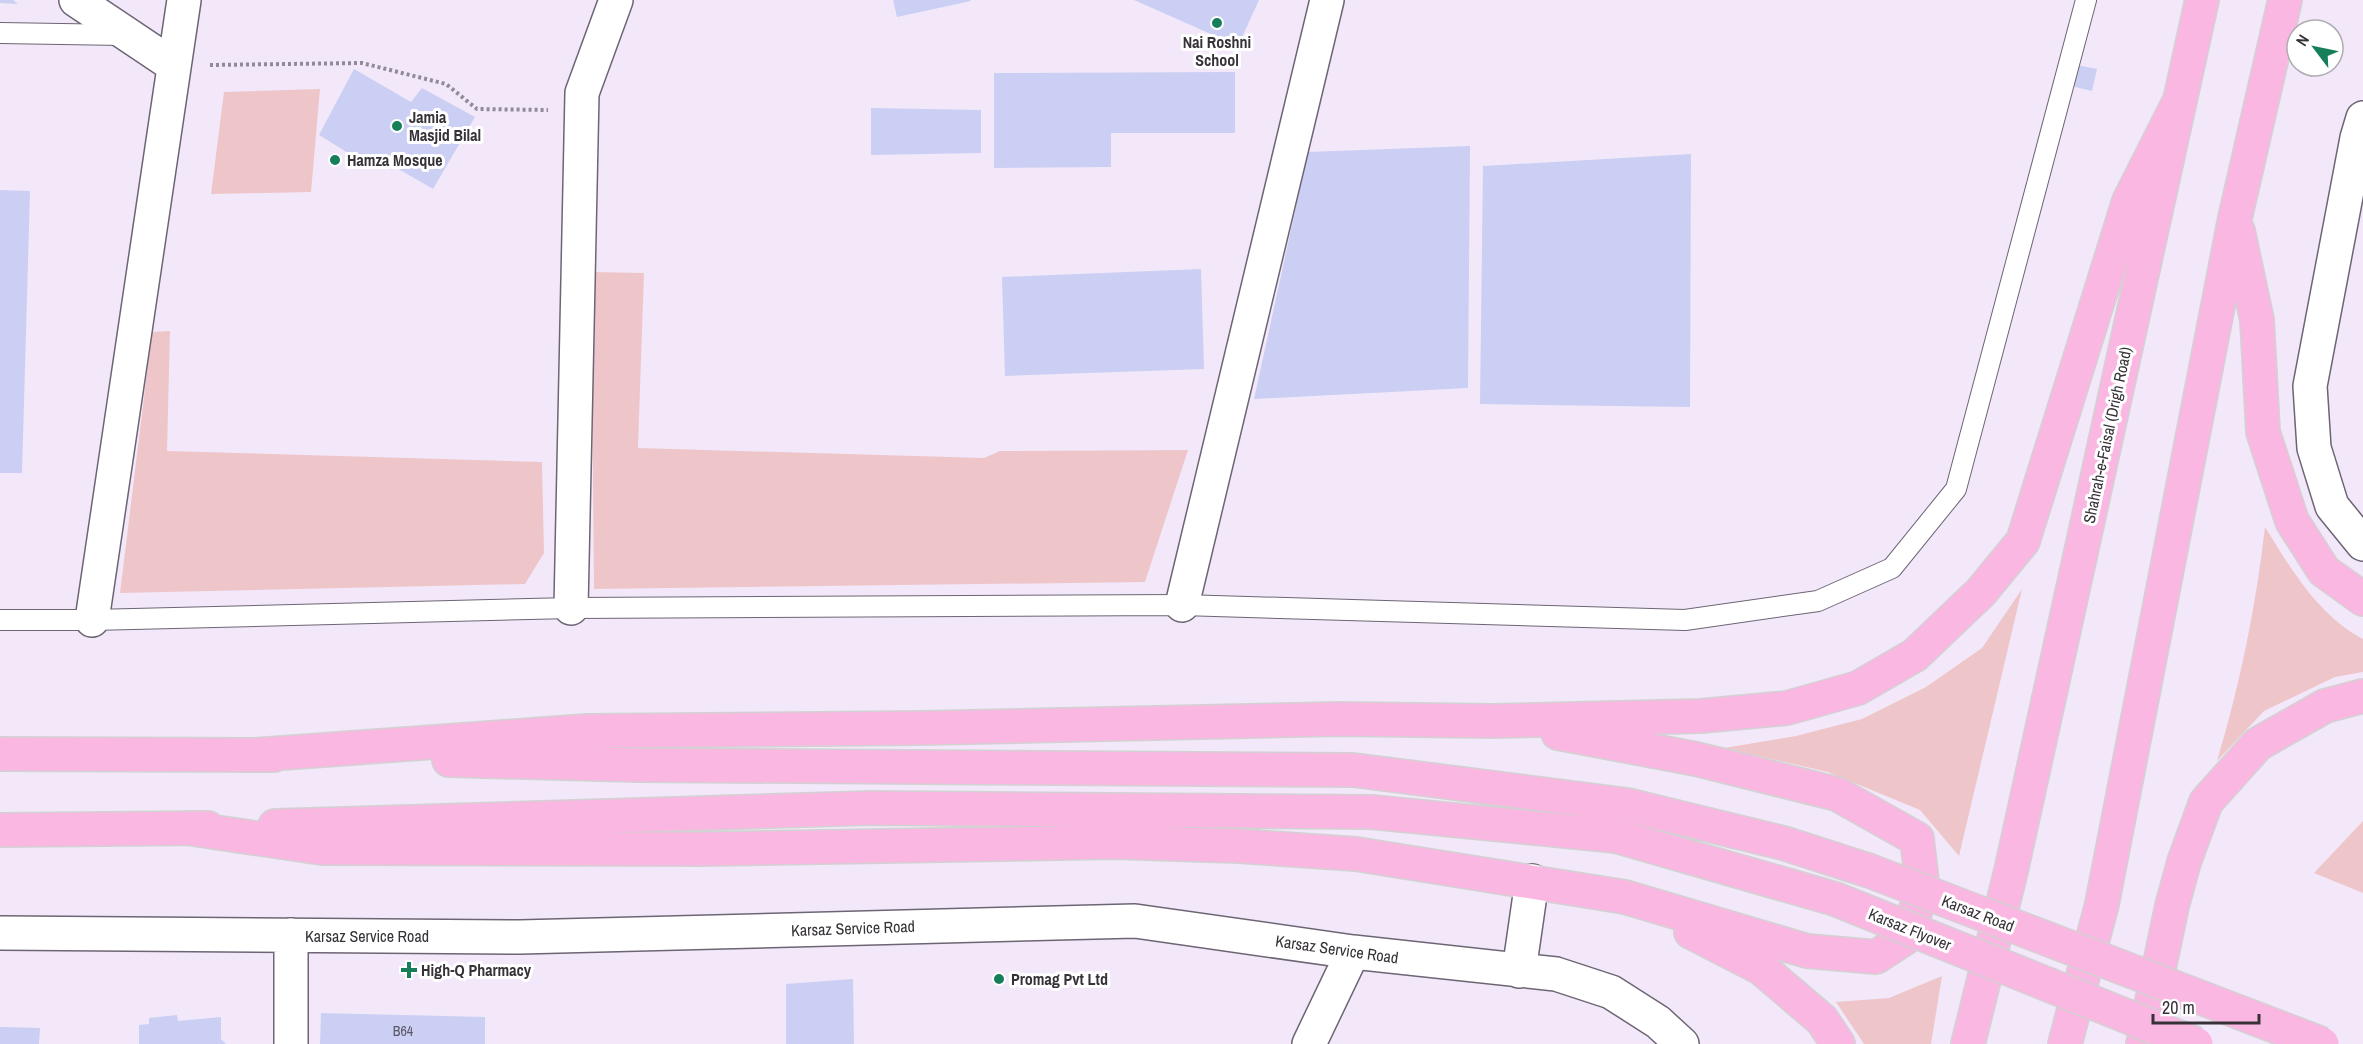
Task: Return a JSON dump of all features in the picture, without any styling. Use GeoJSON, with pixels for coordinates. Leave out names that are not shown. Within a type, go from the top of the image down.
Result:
{"type":"FeatureCollection","features":[{"type":"Feature","properties":{"kind":"highway","name":"Shahrah-e-Faisal (Drigh Road)"},"geometry":{"type":"LineString","coordinates":[[1968,1044],[2011,871],[2202,0]]}},
{"type":"Feature","properties":{"kind":"highway"},"geometry":{"type":"LineString","coordinates":[[2065,1044],[2102,904],[2235,218],[2285,0]]}},
{"type":"Feature","properties":{"kind":"highway"},"geometry":{"type":"LineString","coordinates":[[0,754],[254,755],[587,731],[921,728],[1339,719],[1492,721],[1701,717],[1787,708],[1858,688],[1915,655],[1981,592],[2023,541],[2128,201],[2180,100]]}},
{"type":"Feature","properties":{"kind":"highway"},"geometry":{"type":"LineString","coordinates":[[2235,218],[2257,320],[2263,432],[2288,510],[2292,521],[2324,571],[2363,599]]}},
{"type":"Feature","properties":{"kind":"highway"},"geometry":{"type":"LineString","coordinates":[[2143,1044],[2172,906],[2184,862],[2206,802],[2258,744],[2325,706],[2363,696]]}},
{"type":"Feature","properties":{"kind":"highway"},"geometry":{"type":"LineString","coordinates":[[0,830],[187,828],[322,848],[703,849],[1115,842],[1239,846],[1356,854],[1625,897],[1807,951],[1876,957],[1905,938],[1923,891],[1917,839],[1837,794],[1696,759],[1492,721]]}},
{"type":"Feature","properties":{"kind":"highway","name":"Karsaz Road"},"geometry":{"type":"LineString","coordinates":[[254,755],[637,765],[1353,770],[1626,805],[1783,843],[1870,871],[2134,974],[2322,1044]]}},
{"type":"Feature","properties":{"kind":"highway","name":"Karsaz Flyover"},"geometry":{"type":"LineString","coordinates":[[187,828],[871,808],[1371,812],[1616,836],[1835,899],[2196,1044]]}},
{"type":"Feature","properties":{"kind":"highway"},"geometry":{"type":"LineString","coordinates":[[1625,897],[1761,968],[1822,1020],[1838,1044]]}},
{"type":"Feature","properties":{"kind":"street"},"geometry":{"type":"LineString","coordinates":[[76,0],[173,65]]}},
{"type":"Feature","properties":{"kind":"street"},"geometry":{"type":"LineString","coordinates":[[92,620],[184,0]]}},
{"type":"Feature","properties":{"kind":"street"},"geometry":{"type":"LineString","coordinates":[[571,608],[582,93],[616,0]]}},
{"type":"Feature","properties":{"kind":"street"},"geometry":{"type":"LineString","coordinates":[[1182,605],[1327,0]]}},
{"type":"Feature","properties":{"kind":"street"},"geometry":{"type":"LineString","coordinates":[[2363,118],[2357,138],[2351,234],[2310,386],[2314,448],[2332,506],[2363,544]]}},
{"type":"Feature","properties":{"kind":"street"},"geometry":{"type":"LineString","coordinates":[[1519,971],[1532,882]]}},
{"type":"Feature","properties":{"kind":"street","name":"Karsaz Service Road"},"geometry":{"type":"LineString","coordinates":[[0,933],[520,937],[1135,921],[1353,952],[1556,975],[1611,992],[1658,1022],[1682,1044]]}},
{"type":"Feature","properties":{"kind":"street"},"geometry":{"type":"LineString","coordinates":[[291,935],[291,1044]]}},
{"type":"Feature","properties":{"kind":"street"},"geometry":{"type":"LineString","coordinates":[[1309,1044],[1353,952]]}},
{"type":"Feature","properties":{"kind":"lane"},"geometry":{"type":"LineString","coordinates":[[0,620],[92,620],[571,608],[1182,605],[1685,620],[1818,601],[1892,568],[1956,489],[2086,0]]}},
{"type":"Feature","properties":{"kind":"lane"},"geometry":{"type":"LineString","coordinates":[[0,33],[127,35]]}},
{"type":"Feature","properties":{"kind":"path"},"geometry":{"type":"LineString","coordinates":[[173,65],[362,63],[446,84],[477,109],[581,110]]}},
{"type":"Feature","properties":{"kind":"shaded area"},"geometry":{"type":"Polygon","coordinates":[[[320,89],[311,192],[211,194],[224,92],[320,89]]]}},
{"type":"Feature","properties":{"kind":"shaded area"},"geometry":{"type":"Polygon","coordinates":[[[591,272],[644,273],[638,448],[984,458],[1000,451],[1188,450],[1145,582],[594,589],[591,272]]]}},
{"type":"Feature","properties":{"kind":"shaded area"},"geometry":{"type":"Polygon","coordinates":[[[170,331],[167,451],[542,462],[544,553],[525,584],[120,593],[152,332],[170,331]]]}},
{"type":"Feature","properties":{"kind":"shaded area"},"geometry":{"type":"Polygon","coordinates":[[[2265,527],[2296,575],[2319,604],[2347,629],[2363,639],[2363,672],[2335,677],[2264,711],[2217,761],[2246,645],[2265,527]]]}},
{"type":"Feature","properties":{"kind":"shaded area"},"geometry":{"type":"Polygon","coordinates":[[[2022,589],[1959,856],[1920,810],[1828,772],[1724,748],[1796,736],[1862,719],[1926,687],[1982,648],[2022,589]]]}},
{"type":"Feature","properties":{"kind":"shaded area"},"geometry":{"type":"Polygon","coordinates":[[[2363,821],[2363,893],[2314,873],[2363,821]]]}},
{"type":"Feature","properties":{"kind":"shaded area"},"geometry":{"type":"Polygon","coordinates":[[[1942,976],[1931,1044],[1864,1044],[1836,1002],[1889,998],[1942,976]]]}},
{"type":"Feature","properties":{"kind":"building"},"geometry":{"type":"Polygon","coordinates":[[[0,0],[13,0],[18,4],[0,3],[0,0]]]}},
{"type":"Feature","properties":{"kind":"building"},"geometry":{"type":"Polygon","coordinates":[[[893,0],[970,0],[971,1],[897,17],[893,0]]]}},
{"type":"Feature","properties":{"kind":"building","name":"Nai Roshni School"},"geometry":{"type":"Polygon","coordinates":[[[1134,0],[1259,0],[1238,46],[1134,0]]]}},
{"type":"Feature","properties":{"kind":"building"},"geometry":{"type":"Polygon","coordinates":[[[2077,65],[2097,69],[2092,91],[2071,86],[2077,65]]]}},
{"type":"Feature","properties":{"kind":"building","name":"Jamia Masjid Bilal"},"geometry":{"type":"Polygon","coordinates":[[[354,69],[411,102],[422,88],[475,117],[433,189],[383,160],[374,169],[319,135],[354,69]]]}},
{"type":"Feature","properties":{"kind":"building"},"geometry":{"type":"Polygon","coordinates":[[[1235,72],[1235,133],[1111,133],[1111,167],[994,168],[994,73],[1235,72]]]}},
{"type":"Feature","properties":{"kind":"building"},"geometry":{"type":"Polygon","coordinates":[[[871,108],[981,110],[981,153],[871,155],[871,108]]]}},
{"type":"Feature","properties":{"kind":"building"},"geometry":{"type":"Polygon","coordinates":[[[1470,146],[1468,388],[1254,399],[1308,152],[1470,146]]]}},
{"type":"Feature","properties":{"kind":"building"},"geometry":{"type":"Polygon","coordinates":[[[1691,154],[1690,407],[1480,404],[1483,166],[1691,154]]]}},
{"type":"Feature","properties":{"kind":"building"},"geometry":{"type":"Polygon","coordinates":[[[0,190],[30,191],[22,473],[0,473],[0,190]]]}},
{"type":"Feature","properties":{"kind":"building"},"geometry":{"type":"Polygon","coordinates":[[[1201,269],[1204,369],[1005,376],[1002,277],[1201,269]]]}},
{"type":"Feature","properties":{"kind":"building"},"geometry":{"type":"Polygon","coordinates":[[[853,979],[854,1044],[786,1044],[786,984],[853,979]]]}},
{"type":"Feature","properties":{"kind":"building"},"geometry":{"type":"Polygon","coordinates":[[[321,1013],[485,1017],[485,1044],[320,1044],[321,1013]]]}},
{"type":"Feature","properties":{"kind":"building"},"geometry":{"type":"Polygon","coordinates":[[[177,1015],[178,1021],[221,1017],[221,1039],[226,1044],[139,1044],[139,1025],[149,1024],[149,1018],[177,1015]]]}},
{"type":"Feature","properties":{"kind":"building"},"geometry":{"type":"Polygon","coordinates":[[[0,1027],[40,1028],[39,1044],[0,1044],[0,1027]]]}},
{"type":"Feature","properties":{"kind":"place","name":"Nai Roshni School"},"geometry":{"type":"Point","coordinates":[1217,23]}},
{"type":"Feature","properties":{"kind":"place","name":"Jamia Masjid Bilal"},"geometry":{"type":"Point","coordinates":[397,126]}},
{"type":"Feature","properties":{"kind":"place","name":"Hamza Mosque"},"geometry":{"type":"Point","coordinates":[335,160]}},
{"type":"Feature","properties":{"kind":"place","name":"High-Q Pharmacy"},"geometry":{"type":"Point","coordinates":[409,970]}},
{"type":"Feature","properties":{"kind":"place","name":"Promag Pvt Ltd"},"geometry":{"type":"Point","coordinates":[999,979]}}]}
